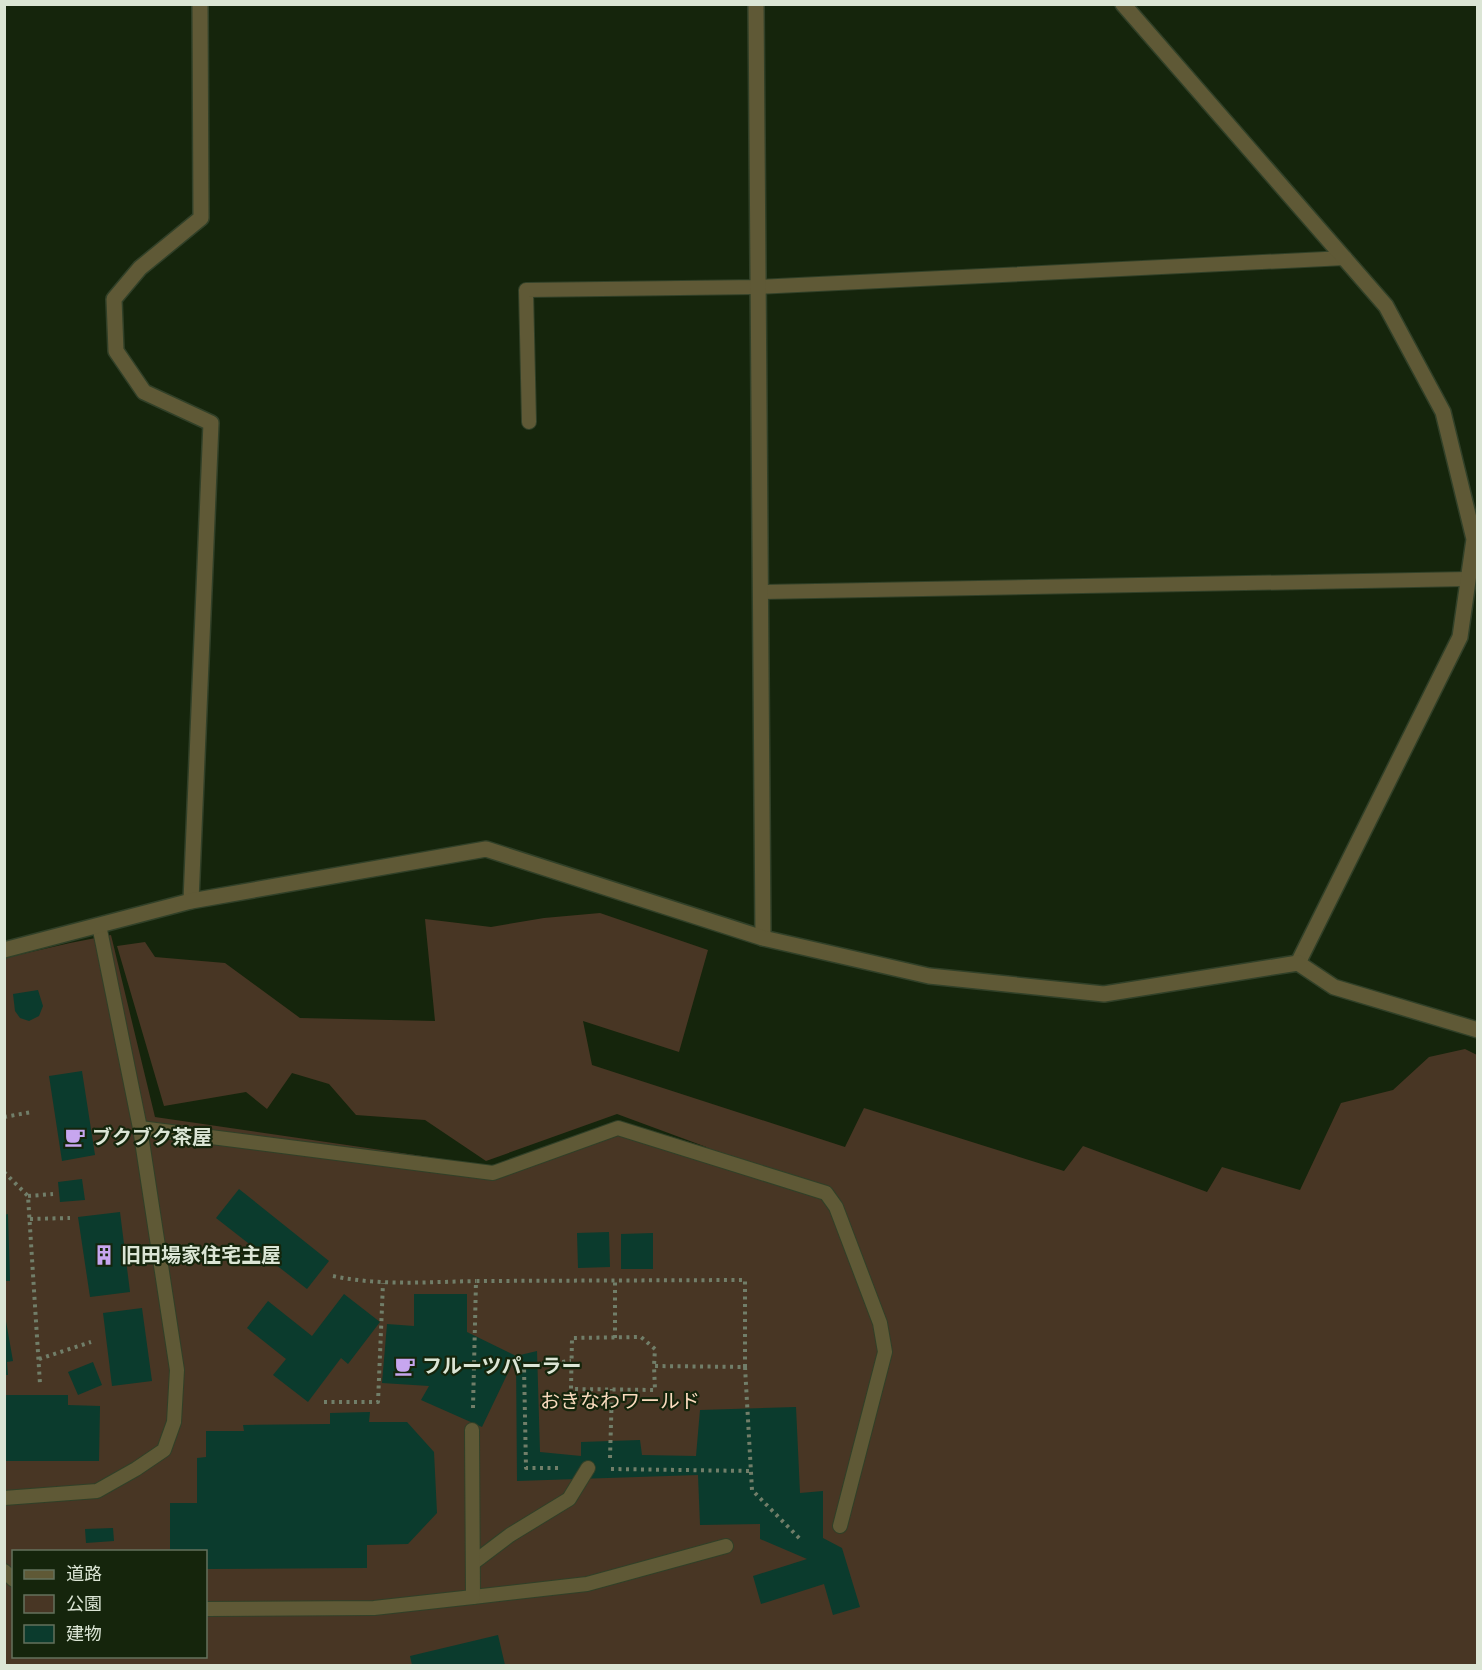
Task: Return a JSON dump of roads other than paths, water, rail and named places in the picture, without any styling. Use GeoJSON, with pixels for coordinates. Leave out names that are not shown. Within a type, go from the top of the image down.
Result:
{"type":"FeatureCollection","features":[{"type":"Feature","properties":{"kind":"street"},"geometry":{"type":"LineString","coordinates":[[191,901],[211,423],[144,392],[116,351],[114,299],[140,268],[201,218],[200,4]]}},
{"type":"Feature","properties":{"kind":"street"},"geometry":{"type":"LineString","coordinates":[[756,4],[763,938]]}},
{"type":"Feature","properties":{"kind":"street"},"geometry":{"type":"LineString","coordinates":[[1123,4],[1386,306],[1443,412],[1474,539],[1460,638],[1298,963]]}},
{"type":"Feature","properties":{"kind":"street"},"geometry":{"type":"LineString","coordinates":[[4,950],[191,901],[486,849],[763,938],[929,976],[1104,993],[1298,963],[1334,987],[1478,1030]]}},
{"type":"Feature","properties":{"kind":"lane"},"geometry":{"type":"LineString","coordinates":[[529,422],[526,290],[758,287],[1345,258]]}},
{"type":"Feature","properties":{"kind":"lane"},"geometry":{"type":"LineString","coordinates":[[760,592],[1468,579]]}},
{"type":"Feature","properties":{"kind":"lane"},"geometry":{"type":"LineString","coordinates":[[4,1498],[97,1491],[164,1450],[174,1422],[177,1370],[140,1128],[99,925]]}},
{"type":"Feature","properties":{"kind":"lane"},"geometry":{"type":"LineString","coordinates":[[140,1128],[493,1173],[618,1128],[826,1193],[836,1207],[880,1323],[885,1352],[840,1526]]}},
{"type":"Feature","properties":{"kind":"lane"},"geometry":{"type":"LineString","coordinates":[[472,1430],[473,1597]]}},
{"type":"Feature","properties":{"kind":"lane"},"geometry":{"type":"LineString","coordinates":[[473,1563],[510,1535],[569,1499],[588,1468]]}},
{"type":"Feature","properties":{"kind":"lane"},"geometry":{"type":"LineString","coordinates":[[207,1609],[374,1608],[587,1584],[726,1546]]}},
{"type":"Feature","properties":{"kind":"place","name":"ブクブク茶屋"},"geometry":{"type":"Point","coordinates":[75,1137]}},
{"type":"Feature","properties":{"kind":"place","name":"旧田場家住宅主屋"},"geometry":{"type":"Point","coordinates":[104,1255]}},
{"type":"Feature","properties":{"kind":"place","name":"フルーツパーラー"},"geometry":{"type":"Point","coordinates":[405,1366]}},
{"type":"Feature","properties":{"kind":"park label","name":"おきなわワールド"},"geometry":{"type":"Point","coordinates":[620,1401]}}]}
